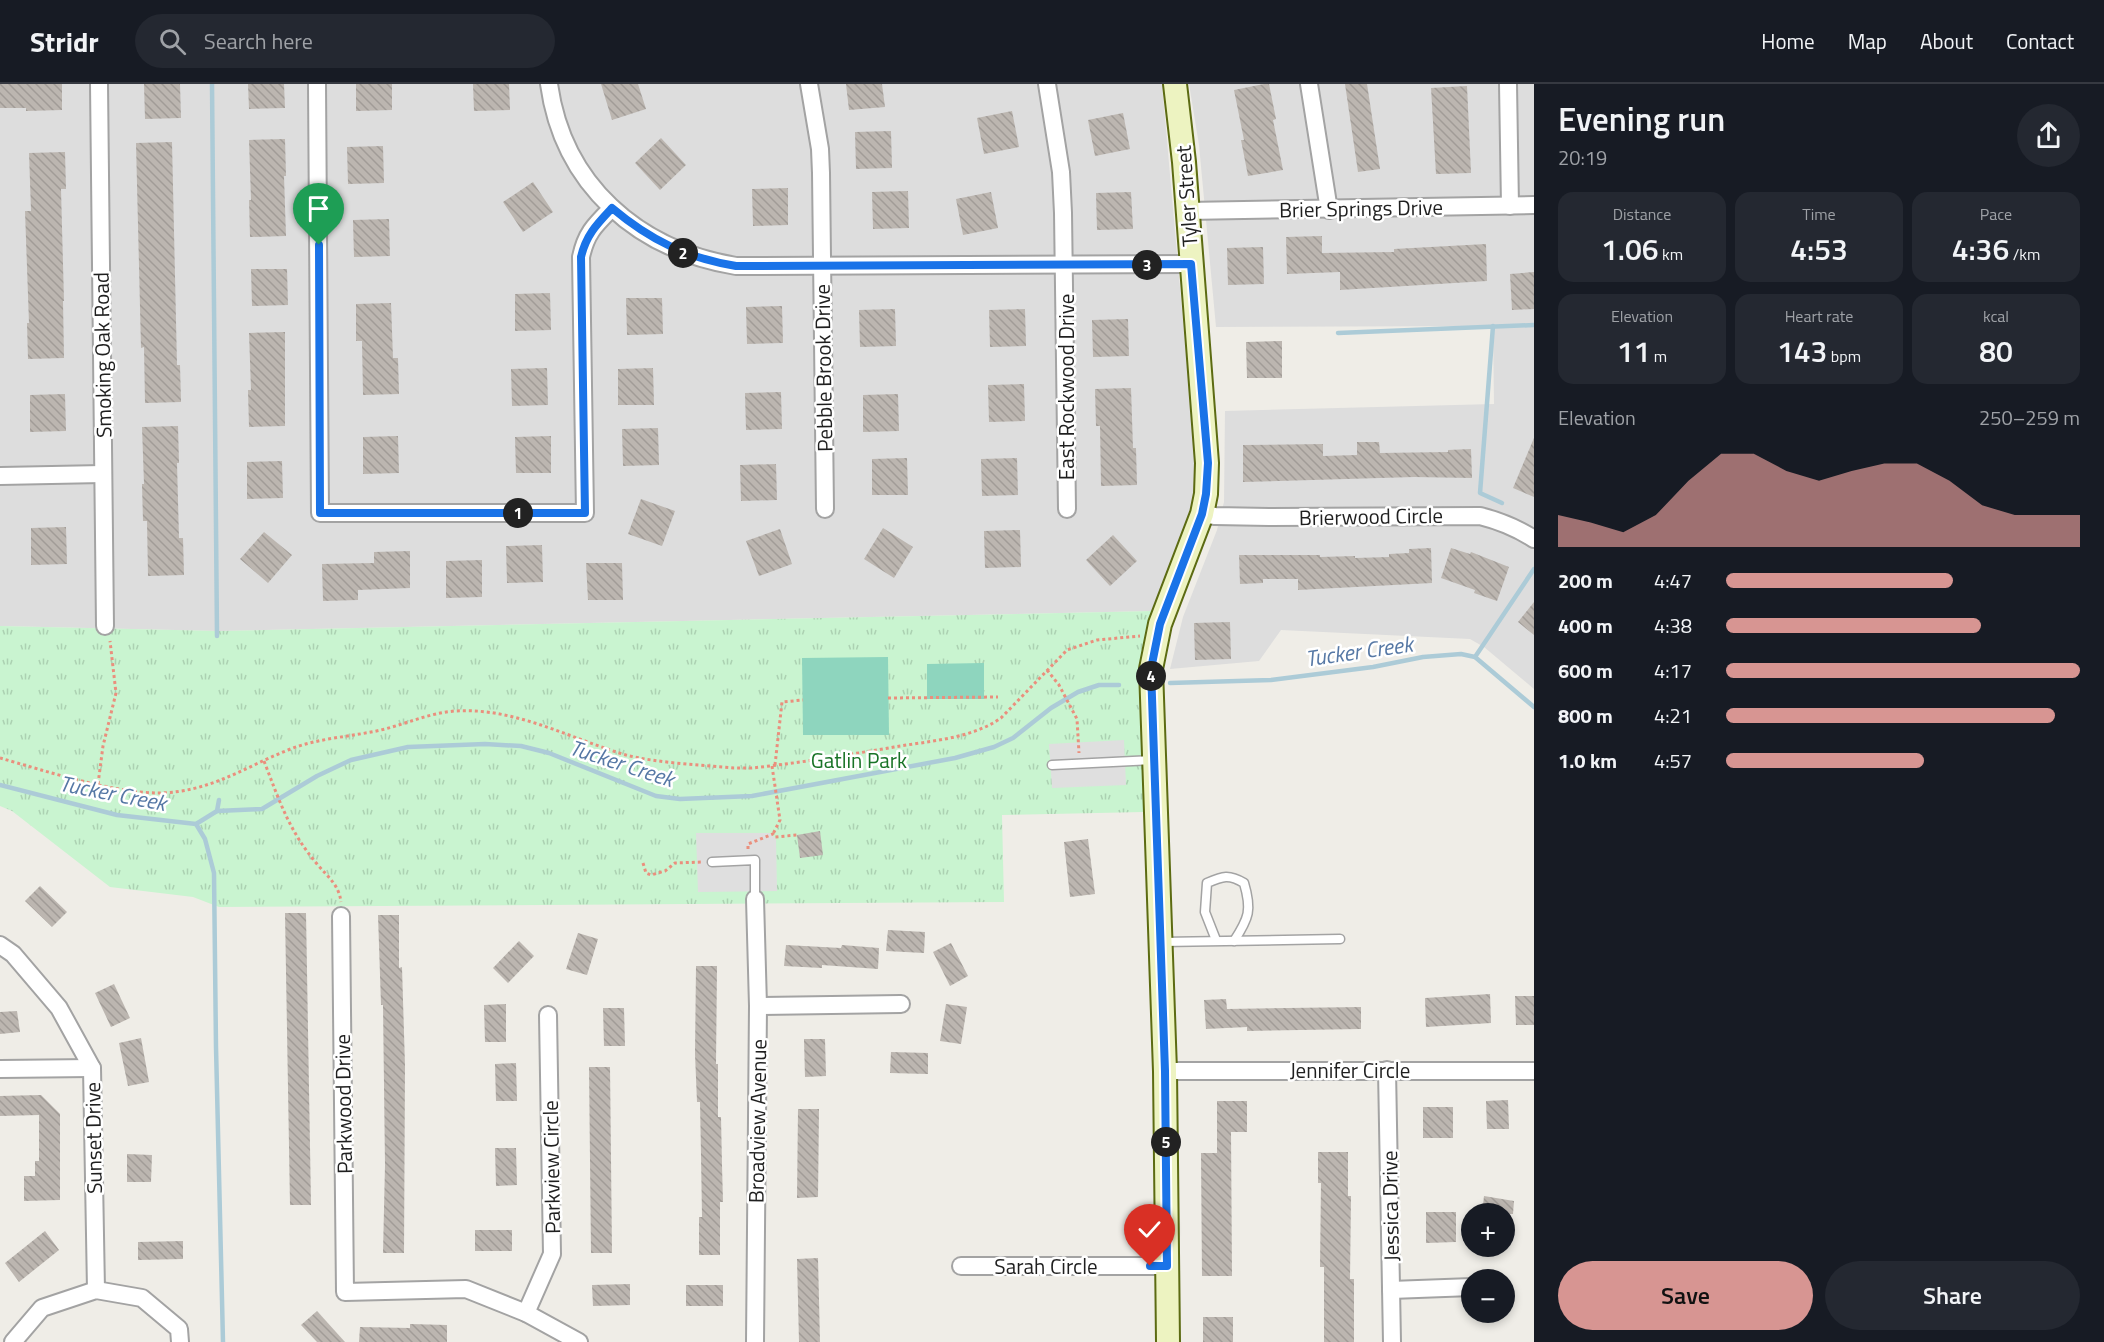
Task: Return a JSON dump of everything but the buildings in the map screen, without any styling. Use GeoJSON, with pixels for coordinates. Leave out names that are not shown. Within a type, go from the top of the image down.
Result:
{"type":"FeatureCollection","features":[{"type":"Feature","properties":{"kind":"street","name":"Smoking Oak Road"},"geometry":{"type":"LineString","coordinates":[[99,84],[105,626]]}},
{"type":"Feature","properties":{"kind":"street"},"geometry":{"type":"LineString","coordinates":[[317,84],[320,513],[585,513],[581,257],[590,231],[612,208]]}},
{"type":"Feature","properties":{"kind":"street"},"geometry":{"type":"LineString","coordinates":[[549,84],[556,116],[567,145],[582,173],[612,208],[633,226],[659,241],[683,253],[711,262],[736,266],[1191,264]]}},
{"type":"Feature","properties":{"kind":"street","name":"Pebble Brook Drive"},"geometry":{"type":"LineString","coordinates":[[809,84],[820,149],[825,509]]}},
{"type":"Feature","properties":{"kind":"street","name":"East Rockwood Drive"},"geometry":{"type":"LineString","coordinates":[[1047,84],[1061,172],[1065,265],[1066,509]]}},
{"type":"Feature","properties":{"kind":"street","name":"Tyler Street"},"geometry":{"type":"LineString","coordinates":[[1168,1342],[1165,1071],[1151,669],[1160,624],[1202,514],[1208,463],[1175,84]]}},
{"type":"Feature","properties":{"kind":"street"},"geometry":{"type":"LineString","coordinates":[[1309,84],[1329,210]]}},
{"type":"Feature","properties":{"kind":"street"},"geometry":{"type":"LineString","coordinates":[[1508,84],[1510,206]]}},
{"type":"Feature","properties":{"kind":"street","name":"Brier Springs Drive"},"geometry":{"type":"LineString","coordinates":[[1187,212],[1534,205]]}},
{"type":"Feature","properties":{"kind":"street"},"geometry":{"type":"LineString","coordinates":[[0,476],[104,474]]}},
{"type":"Feature","properties":{"kind":"street","name":"Brierwood Circle"},"geometry":{"type":"LineString","coordinates":[[1202,514],[1269,517],[1462,514],[1499,520],[1534,539]]}},
{"type":"Feature","properties":{"kind":"street","name":"Broadview Avenue"},"geometry":{"type":"LineString","coordinates":[[755,1342],[758,1006],[756,899]]}},
{"type":"Feature","properties":{"kind":"street","name":"Parkwood Drive"},"geometry":{"type":"LineString","coordinates":[[341,908],[345,1292],[466,1289],[526,1314]]}},
{"type":"Feature","properties":{"kind":"street","name":"Sunset Drive"},"geometry":{"type":"LineString","coordinates":[[0,945],[13,954],[59,1008],[92,1068],[96,1290]]}},
{"type":"Feature","properties":{"kind":"street"},"geometry":{"type":"LineString","coordinates":[[758,1006],[901,1004]]}},
{"type":"Feature","properties":{"kind":"street","name":"Parkview Circle"},"geometry":{"type":"LineString","coordinates":[[526,1314],[552,1254],[548,1015]]}},
{"type":"Feature","properties":{"kind":"street"},"geometry":{"type":"LineString","coordinates":[[0,1069],[92,1068]]}},
{"type":"Feature","properties":{"kind":"street","name":"Jessica Drive"},"geometry":{"type":"LineString","coordinates":[[1387,1070],[1392,1342]]}},
{"type":"Feature","properties":{"kind":"street","name":"Jennifer Circle"},"geometry":{"type":"LineString","coordinates":[[1165,1071],[1534,1071]]}},
{"type":"Feature","properties":{"kind":"street","name":"Sarah Circle"},"geometry":{"type":"LineString","coordinates":[[961,1266],[1167,1266]]}},
{"type":"Feature","properties":{"kind":"street"},"geometry":{"type":"LineString","coordinates":[[1391,1290],[1461,1287]]}},
{"type":"Feature","properties":{"kind":"street"},"geometry":{"type":"LineString","coordinates":[[13,1342],[42,1308],[96,1290],[142,1298],[179,1329],[180,1342]]}},
{"type":"Feature","properties":{"kind":"street"},"geometry":{"type":"LineString","coordinates":[[526,1314],[579,1342]]}},
{"type":"Feature","properties":{"kind":"lane"},"geometry":{"type":"LineString","coordinates":[[1052,765],[1154,760]]}},
{"type":"Feature","properties":{"kind":"lane"},"geometry":{"type":"LineString","coordinates":[[712,862],[755,860],[756,899]]}},
{"type":"Feature","properties":{"kind":"lane"},"geometry":{"type":"LineString","coordinates":[[1216,940],[1205,912],[1207,883],[1221,877],[1234,877],[1244,884],[1250,902],[1246,922],[1234,940]]}},
{"type":"Feature","properties":{"kind":"lane"},"geometry":{"type":"LineString","coordinates":[[1161,942],[1340,939]]}},
{"type":"Feature","properties":{"kind":"path"},"geometry":{"type":"LineString","coordinates":[[98,784],[103,746],[116,693],[109,632],[105,626]]}},
{"type":"Feature","properties":{"kind":"path"},"geometry":{"type":"LineString","coordinates":[[0,758],[98,784],[160,793],[210,785],[289,750],[314,742],[382,729],[428,716],[454,711],[474,711],[516,718],[627,755],[734,768],[773,766],[924,742],[979,730],[1001,718],[1067,650],[1098,640],[1142,636]]}},
{"type":"Feature","properties":{"kind":"path"},"geometry":{"type":"LineString","coordinates":[[1047,670],[1059,685],[1074,712],[1077,719],[1078,741]]}},
{"type":"Feature","properties":{"kind":"path"},"geometry":{"type":"LineString","coordinates":[[888,698],[998,697]]}},
{"type":"Feature","properties":{"kind":"path"},"geometry":{"type":"LineString","coordinates":[[748,861],[748,844],[773,834],[780,820],[773,766],[782,702],[802,700]]}},
{"type":"Feature","properties":{"kind":"path"},"geometry":{"type":"LineString","coordinates":[[264,761],[285,816],[308,853],[339,888],[341,908]]}},
{"type":"Feature","properties":{"kind":"path"},"geometry":{"type":"LineString","coordinates":[[773,834],[775,837],[797,835]]}},
{"type":"Feature","properties":{"kind":"path"},"geometry":{"type":"LineString","coordinates":[[643,863],[646,873],[651,875],[665,871],[675,863],[697,862]]}},
{"type":"Feature","properties":{"kind":"shaded area"},"geometry":{"type":"Polygon","coordinates":[[[0,84],[1162,84],[1196,469],[1195,492],[1186,523],[1153,611],[219,631],[0,626],[0,84]]]}},
{"type":"Feature","properties":{"kind":"shaded area"},"geometry":{"type":"Polygon","coordinates":[[[1189,84],[1534,84],[1534,689],[1484,647],[1470,639],[1281,630],[1259,661],[1170,669],[1183,617],[1217,530],[1224,502],[1225,411],[1494,404],[1493,326],[1216,327],[1199,145],[1189,84]]]}},
{"type":"Feature","properties":{"kind":"shaded area"},"geometry":{"type":"Polygon","coordinates":[[[1124,740],[1126,785],[1052,788],[1049,744],[1124,740]]]}},
{"type":"Feature","properties":{"kind":"shaded area"},"geometry":{"type":"Polygon","coordinates":[[[696,833],[770,833],[776,839],[777,891],[698,892],[696,833]]]}},
{"type":"Feature","properties":{"kind":"green space","name":"Gatlin Park"},"geometry":{"type":"Polygon","coordinates":[[[1153,611],[1138,668],[1144,812],[1002,815],[1004,902],[219,907],[193,897],[110,887],[12,811],[0,806],[0,626],[219,631],[1153,611]]]}},
{"type":"Feature","properties":{"kind":"green space"},"geometry":{"type":"Polygon","coordinates":[[[888,657],[889,735],[803,735],[802,658],[888,657]]]}},
{"type":"Feature","properties":{"kind":"green space"},"geometry":{"type":"Polygon","coordinates":[[[984,663],[984,699],[927,699],[927,664],[984,663]]]}},
{"type":"Feature","properties":{"kind":"waterway"},"geometry":{"type":"LineString","coordinates":[[212,84],[217,636]]}},
{"type":"Feature","properties":{"kind":"waterway"},"geometry":{"type":"LineString","coordinates":[[1338,333],[1534,325]]}},
{"type":"Feature","properties":{"kind":"waterway"},"geometry":{"type":"LineString","coordinates":[[1493,326],[1480,493],[1502,503]]}},
{"type":"Feature","properties":{"kind":"waterway"},"geometry":{"type":"LineString","coordinates":[[1475,657],[1534,569]]}},
{"type":"Feature","properties":{"kind":"waterway","name":"Tucker Creek"},"geometry":{"type":"LineString","coordinates":[[1170,683],[1271,680],[1373,667],[1423,657],[1461,654],[1475,657],[1534,707]]}},
{"type":"Feature","properties":{"kind":"waterway","name":"Tucker Creek"},"geometry":{"type":"LineString","coordinates":[[0,785],[117,815],[196,824],[217,811],[262,809],[317,776],[351,760],[408,747],[485,744],[521,746],[549,753],[656,796],[680,799],[752,796],[955,758],[994,747],[1013,738],[1051,708],[1078,692],[1099,685],[1119,685]]}},
{"type":"Feature","properties":{"kind":"waterway","name":"Tucker Creek"},"geometry":{"type":"LineString","coordinates":[[217,811],[219,800]]}},
{"type":"Feature","properties":{"kind":"waterway"},"geometry":{"type":"LineString","coordinates":[[196,824],[205,839],[214,873],[223,1342]]}},
{"type":"Feature","properties":{"kind":"route"},"geometry":{"type":"LineString","coordinates":[[319,245],[320,513],[585,513],[581,257],[590,231],[612,208],[633,226],[683,253],[711,262],[736,266],[1191,264],[1208,463],[1202,514],[1160,624],[1151,669],[1165,1071],[1167,1266],[1150,1266]]}}]}
